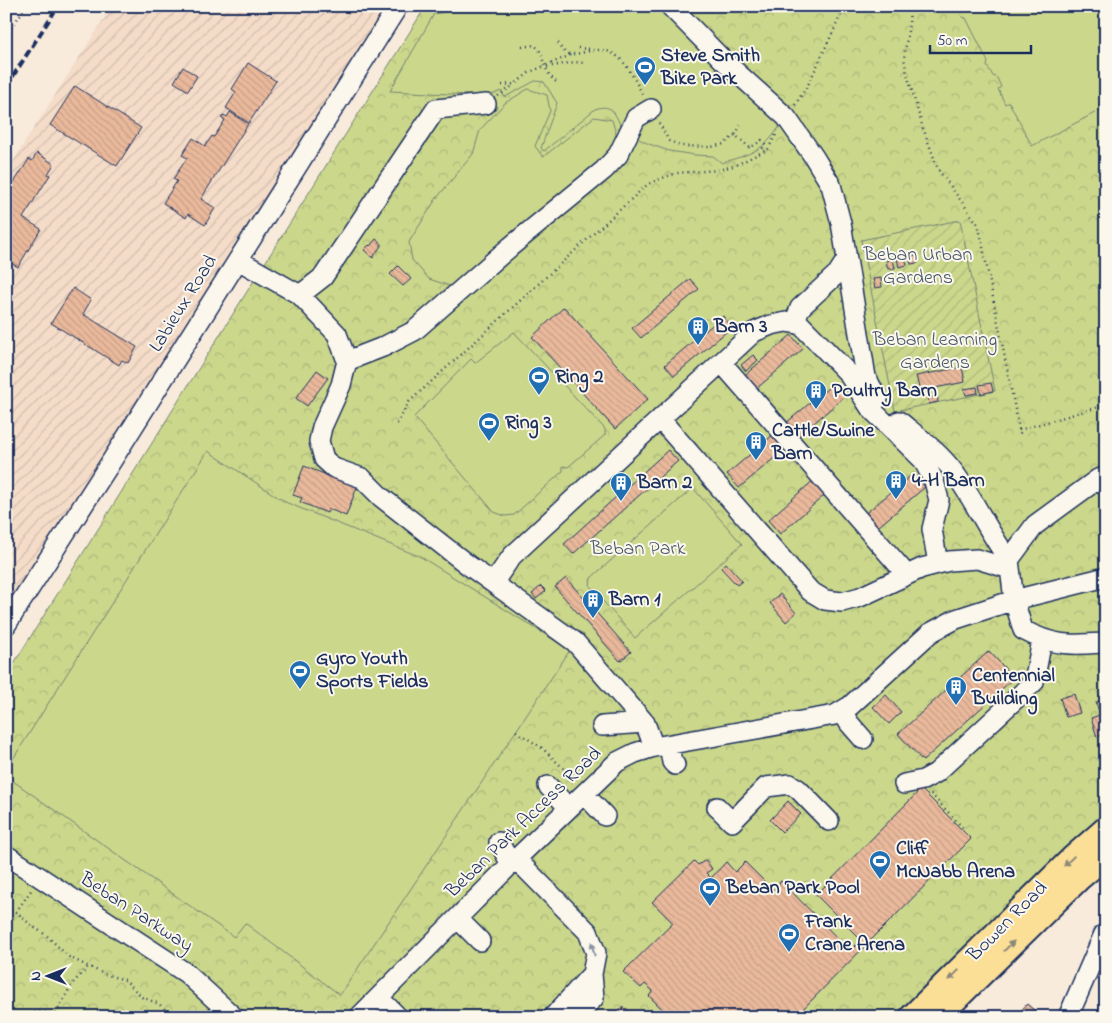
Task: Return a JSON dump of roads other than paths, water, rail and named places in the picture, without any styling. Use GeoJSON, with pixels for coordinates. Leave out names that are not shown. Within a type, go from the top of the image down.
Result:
{"type":"FeatureCollection","features":[{"type":"Feature","properties":{"kind":"main road","name":"Bowen Road"},"geometry":{"type":"LineString","coordinates":[[912,1017],[1073,858],[1106,829]]}},
{"type":"Feature","properties":{"kind":"main road","name":"Bowen Road"},"geometry":{"type":"LineString","coordinates":[[937,1017],[1073,884],[1106,855]]}},
{"type":"Feature","properties":{"kind":"street","name":"Labieux Road"},"geometry":{"type":"LineString","coordinates":[[6,626],[398,6]]}},
{"type":"Feature","properties":{"kind":"street"},"geometry":{"type":"LineString","coordinates":[[670,6],[724,61],[786,117],[814,156],[831,185],[841,223],[866,377],[874,393],[888,411],[931,448],[952,470],[1009,564],[1014,600],[1023,630],[1042,640],[1070,645],[1106,643]]}},
{"type":"Feature","properties":{"kind":"street"},"geometry":{"type":"LineString","coordinates":[[300,296],[323,277],[436,109],[486,104]]}},
{"type":"Feature","properties":{"kind":"street"},"geometry":{"type":"LineString","coordinates":[[346,361],[383,347],[414,331],[510,247],[604,170],[618,156],[636,118],[650,109]]}},
{"type":"Feature","properties":{"kind":"street"},"geometry":{"type":"LineString","coordinates":[[794,323],[800,308],[838,273],[847,259]]}},
{"type":"Feature","properties":{"kind":"street"},"geometry":{"type":"LineString","coordinates":[[238,260],[300,296],[337,334],[346,361],[341,385],[322,427],[319,441],[324,459],[334,468],[362,478],[381,497],[493,583],[575,642],[645,723],[675,765]]}},
{"type":"Feature","properties":{"kind":"street"},"geometry":{"type":"LineString","coordinates":[[493,583],[512,556],[754,332],[786,322],[800,324],[836,360],[847,372],[871,410],[922,460],[934,481],[939,500],[932,529],[938,564]]}},
{"type":"Feature","properties":{"kind":"street"},"geometry":{"type":"LineString","coordinates":[[721,362],[907,575]]}},
{"type":"Feature","properties":{"kind":"street"},"geometry":{"type":"LineString","coordinates":[[660,418],[810,591],[824,600],[842,602],[860,597],[922,568],[949,561],[977,559],[1009,564]]}},
{"type":"Feature","properties":{"kind":"street"},"geometry":{"type":"LineString","coordinates":[[1009,564],[1035,525],[1098,479],[1106,477]]}},
{"type":"Feature","properties":{"kind":"street","name":"Beban Park Access Road"},"geometry":{"type":"LineString","coordinates":[[359,1017],[516,859],[617,762],[635,753],[661,746],[835,716],[850,706],[930,633],[956,619],[1014,600],[1106,577]]}},
{"type":"Feature","properties":{"kind":"street"},"geometry":{"type":"LineString","coordinates":[[904,784],[923,780],[936,773],[1034,682],[1042,640]]}},
{"type":"Feature","properties":{"kind":"street"},"geometry":{"type":"LineString","coordinates":[[842,711],[849,723],[863,738]]}},
{"type":"Feature","properties":{"kind":"street"},"geometry":{"type":"LineString","coordinates":[[602,726],[645,723]]}},
{"type":"Feature","properties":{"kind":"street"},"geometry":{"type":"LineString","coordinates":[[717,808],[732,822],[766,787],[790,784],[828,821]]}},
{"type":"Feature","properties":{"kind":"street"},"geometry":{"type":"LineString","coordinates":[[548,786],[569,808]]}},
{"type":"Feature","properties":{"kind":"street"},"geometry":{"type":"LineString","coordinates":[[584,794],[605,816]]}},
{"type":"Feature","properties":{"kind":"street"},"geometry":{"type":"LineString","coordinates":[[499,842],[508,859],[516,859],[588,932],[596,953],[592,974],[594,998],[576,1017]]}},
{"type":"Feature","properties":{"kind":"street","name":"Beban Parkway"},"geometry":{"type":"LineString","coordinates":[[6,855],[186,973],[216,998],[234,1017]]}},
{"type":"Feature","properties":{"kind":"street"},"geometry":{"type":"LineString","coordinates":[[458,919],[480,940]]}},
{"type":"Feature","properties":{"kind":"street"},"geometry":{"type":"LineString","coordinates":[[1068,1017],[1106,933]]}},
{"type":"Feature","properties":{"kind":"street"},"geometry":{"type":"LineString","coordinates":[[553,1017],[592,974]]}},
{"type":"Feature","properties":{"kind":"street"},"geometry":{"type":"LineString","coordinates":[[379,998],[398,1017]]}},
{"type":"Feature","properties":{"kind":"railway"},"geometry":{"type":"LineString","coordinates":[[6,87],[58,6]]}},
{"type":"Feature","properties":{"kind":"place","name":"Steve Smith Bike Park"},"geometry":{"type":"Point","coordinates":[645,86]}},
{"type":"Feature","properties":{"kind":"place","name":"Barn 3"},"geometry":{"type":"Point","coordinates":[698,346]}},
{"type":"Feature","properties":{"kind":"place","name":"Ring 2"},"geometry":{"type":"Point","coordinates":[539,396]}},
{"type":"Feature","properties":{"kind":"place","name":"Poultry Barn"},"geometry":{"type":"Point","coordinates":[816,410]}},
{"type":"Feature","properties":{"kind":"place","name":"Ring 3"},"geometry":{"type":"Point","coordinates":[489,442]}},
{"type":"Feature","properties":{"kind":"place","name":"Cattle/Swine Barn"},"geometry":{"type":"Point","coordinates":[756,461]}},
{"type":"Feature","properties":{"kind":"place","name":"4-H Barn"},"geometry":{"type":"Point","coordinates":[896,500]}},
{"type":"Feature","properties":{"kind":"place","name":"Barn 2"},"geometry":{"type":"Point","coordinates":[621,502]}},
{"type":"Feature","properties":{"kind":"place","name":"Barn 1"},"geometry":{"type":"Point","coordinates":[593,619]}},
{"type":"Feature","properties":{"kind":"place","name":"Gyro Youth Sports Fields"},"geometry":{"type":"Point","coordinates":[300,690]}},
{"type":"Feature","properties":{"kind":"place","name":"Centennial Building"},"geometry":{"type":"Point","coordinates":[956,706]}},
{"type":"Feature","properties":{"kind":"place","name":"Cliff McNabb Arena"},"geometry":{"type":"Point","coordinates":[880,880]}},
{"type":"Feature","properties":{"kind":"place","name":"Beban Park Pool"},"geometry":{"type":"Point","coordinates":[710,907]}},
{"type":"Feature","properties":{"kind":"place","name":"Frank Crane Arena"},"geometry":{"type":"Point","coordinates":[789,953]}},
{"type":"Feature","properties":{"kind":"park label","name":"Beban Urban Gardens"},"geometry":{"type":"Point","coordinates":[918,266]}},
{"type":"Feature","properties":{"kind":"park label","name":"Beban Learning Gardens"},"geometry":{"type":"Point","coordinates":[935,352]}},
{"type":"Feature","properties":{"kind":"park label","name":"Beban Park"},"geometry":{"type":"Point","coordinates":[638,549]}}]}
